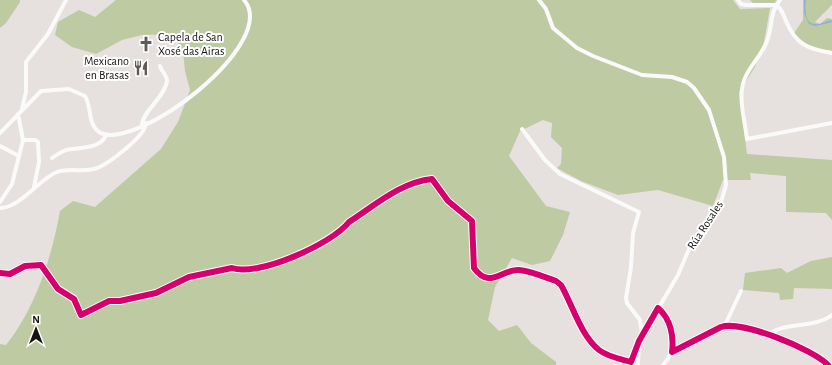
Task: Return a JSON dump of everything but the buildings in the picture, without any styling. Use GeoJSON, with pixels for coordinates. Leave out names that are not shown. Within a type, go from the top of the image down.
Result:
{"type":"FeatureCollection","features":[{"type":"Feature","properties":{"kind":"street"},"geometry":{"type":"LineString","coordinates":[[22,109],[26,92],[26,62],[48,34],[66,0]]}},
{"type":"Feature","properties":{"kind":"street"},"geometry":{"type":"LineString","coordinates":[[0,133],[41,91],[53,89],[74,90],[85,96],[93,125],[106,135],[118,134],[142,125],[176,108],[217,75],[241,44],[248,28],[250,18],[247,3],[244,0]]}},
{"type":"Feature","properties":{"kind":"street","name":"Rúa Rosales"},"geometry":{"type":"LineString","coordinates":[[539,0],[546,9],[553,28],[577,48],[593,56],[642,75],[665,76],[687,82],[702,97],[709,110],[719,137],[724,157],[726,177],[725,190],[721,202],[709,222],[692,242],[678,275],[642,335],[630,363]]}},
{"type":"Feature","properties":{"kind":"street"},"geometry":{"type":"LineString","coordinates":[[738,0],[741,4],[746,5],[776,5],[782,10],[792,32],[801,44],[811,49],[832,53]]}},
{"type":"Feature","properties":{"kind":"street"},"geometry":{"type":"LineString","coordinates":[[780,0],[776,5],[764,49],[745,77],[742,86],[747,139],[832,123]]}},
{"type":"Feature","properties":{"kind":"street"},"geometry":{"type":"LineString","coordinates":[[142,125],[143,118],[158,100],[166,82],[166,77],[160,66]]}},
{"type":"Feature","properties":{"kind":"street"},"geometry":{"type":"LineString","coordinates":[[0,202],[12,184],[23,140],[18,114]]}},
{"type":"Feature","properties":{"kind":"street"},"geometry":{"type":"LineString","coordinates":[[34,187],[59,171],[98,168],[119,154],[133,142],[143,131],[146,123]]}},
{"type":"Feature","properties":{"kind":"street"},"geometry":{"type":"LineString","coordinates":[[522,129],[545,160],[560,174],[639,212],[633,233],[626,298],[627,303],[640,320],[642,335]]}},
{"type":"Feature","properties":{"kind":"street"},"geometry":{"type":"LineString","coordinates":[[52,158],[64,151],[90,147],[103,140],[106,135]]}},
{"type":"Feature","properties":{"kind":"street"},"geometry":{"type":"LineString","coordinates":[[0,208],[17,201],[32,191],[34,187],[39,162],[38,142],[35,140],[23,140]]}},
{"type":"Feature","properties":{"kind":"street"},"geometry":{"type":"LineString","coordinates":[[0,146],[19,156]]}},
{"type":"Feature","properties":{"kind":"street"},"geometry":{"type":"LineString","coordinates":[[474,268],[485,278],[495,277],[517,270],[556,281],[561,285],[579,322],[598,350],[630,363]]}},
{"type":"Feature","properties":{"kind":"street"},"geometry":{"type":"LineString","coordinates":[[725,325],[741,291]]}},
{"type":"Feature","properties":{"kind":"street"},"geometry":{"type":"LineString","coordinates":[[658,308],[666,317],[672,335],[672,352]]}},
{"type":"Feature","properties":{"kind":"street"},"geometry":{"type":"LineString","coordinates":[[768,335],[778,329],[825,319],[832,315]]}},
{"type":"Feature","properties":{"kind":"street"},"geometry":{"type":"LineString","coordinates":[[663,365],[672,352],[725,325],[743,327],[768,335],[803,349],[828,365]]}},
{"type":"Feature","properties":{"kind":"street"},"geometry":{"type":"LineString","coordinates":[[638,365],[639,342]]}},
{"type":"Feature","properties":{"kind":"green space"},"geometry":{"type":"Polygon","coordinates":[[[0,0],[20,0],[20,2],[6,23],[0,28],[0,0]]]}},
{"type":"Feature","properties":{"kind":"green space"},"geometry":{"type":"Polygon","coordinates":[[[116,0],[733,0],[740,9],[770,8],[764,42],[755,67],[739,92],[747,154],[832,160],[832,220],[826,213],[786,212],[786,176],[750,173],[751,180],[723,180],[713,206],[658,190],[618,195],[581,181],[557,168],[561,164],[562,148],[551,137],[552,123],[543,120],[520,131],[509,156],[546,206],[570,212],[563,235],[550,261],[532,265],[512,258],[495,287],[488,320],[499,331],[517,325],[531,343],[556,362],[556,365],[0,365],[0,344],[6,345],[16,331],[26,315],[41,282],[57,228],[60,211],[73,201],[95,207],[161,149],[178,122],[190,90],[185,71],[183,50],[172,34],[142,35],[122,40],[96,54],[72,47],[55,35],[58,22],[79,10],[95,17],[116,0]]]}},
{"type":"Feature","properties":{"kind":"green space"},"geometry":{"type":"Polygon","coordinates":[[[750,0],[777,0],[774,3],[753,3],[750,0]]]}},
{"type":"Feature","properties":{"kind":"green space"},"geometry":{"type":"Polygon","coordinates":[[[803,0],[832,0],[832,5],[815,22],[820,24],[827,18],[832,19],[832,51],[811,46],[802,41],[794,33],[803,20],[803,0]]]}},
{"type":"Feature","properties":{"kind":"green space"},"geometry":{"type":"Polygon","coordinates":[[[832,257],[832,289],[794,288],[793,299],[780,300],[779,293],[743,290],[745,273],[781,268],[787,273],[811,261],[832,257]]]}},
{"type":"Feature","properties":{"kind":"water"},"geometry":{"type":"Polygon","coordinates":[[[804,0],[806,0],[806,15],[811,23],[817,24],[831,20],[832,22],[816,26],[809,24],[804,13],[804,0]]]}},
{"type":"Feature","properties":{"kind":"cycle path"},"geometry":{"type":"LineString","coordinates":[[0,273],[10,274],[25,266],[41,265],[58,289],[74,299],[81,315],[109,301],[120,301],[156,293],[189,277],[232,268],[244,270],[259,268],[294,257],[327,240],[340,231],[349,222],[388,196],[409,185],[432,179],[448,201],[472,221],[474,268],[480,274],[491,278],[507,272],[519,270],[556,281],[561,285],[577,319],[587,337],[593,344],[606,354],[631,362],[639,341],[658,308],[666,317],[671,328],[672,352]]}},
{"type":"Feature","properties":{"kind":"cycle path"},"geometry":{"type":"LineString","coordinates":[[672,352],[721,327],[731,326],[776,337],[808,351],[828,365]]}},
{"type":"Feature","properties":{"kind":"place","name":"Capela de San Xosé das Airas"},"geometry":{"type":"Point","coordinates":[146,44]}},
{"type":"Feature","properties":{"kind":"place","name":"Mexicano en Brasas"},"geometry":{"type":"Point","coordinates":[141,68]}}]}
